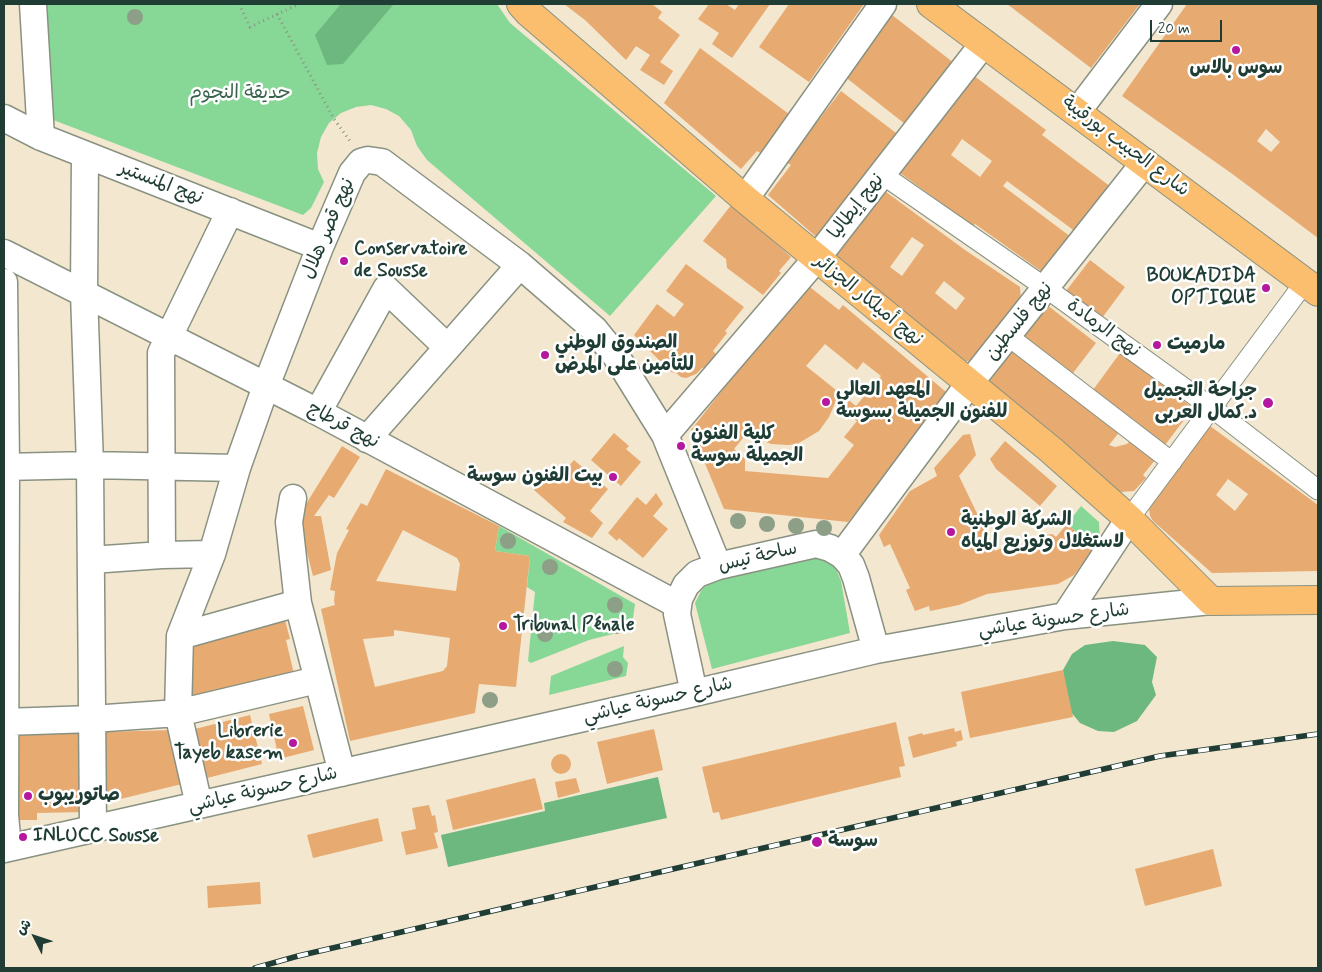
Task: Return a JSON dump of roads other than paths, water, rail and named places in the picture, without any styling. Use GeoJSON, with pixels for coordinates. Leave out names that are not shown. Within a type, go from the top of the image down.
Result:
{"type":"FeatureCollection","features":[{"type":"Feature","properties":{"kind":"main road","name":"نهج أميلكار الجزائر"},"geometry":{"type":"LineString","coordinates":[[521,4],[529,13],[744,199],[1051,450],[1129,520],[1211,601]]}},
{"type":"Feature","properties":{"kind":"main road","name":"شارع الحبيب بورقيبة"},"geometry":{"type":"LineString","coordinates":[[930,4],[1146,162],[1312,287]]}},
{"type":"Feature","properties":{"kind":"main road","name":"شارع حسونة عياشي"},"geometry":{"type":"LineString","coordinates":[[1211,601],[1318,600]]}},
{"type":"Feature","properties":{"kind":"street"},"geometry":{"type":"LineString","coordinates":[[33,4],[41,137]]}},
{"type":"Feature","properties":{"kind":"street"},"geometry":{"type":"LineString","coordinates":[[744,199],[883,4]]}},
{"type":"Feature","properties":{"kind":"street"},"geometry":{"type":"LineString","coordinates":[[1077,112],[1159,4]]}},
{"type":"Feature","properties":{"kind":"street","name":"نهج إيطاليا"},"geometry":{"type":"LineString","coordinates":[[665,435],[816,259],[984,43]]}},
{"type":"Feature","properties":{"kind":"street","name":"نهج المنستير"},"geometry":{"type":"LineString","coordinates":[[4,118],[41,137],[85,155],[320,247]]}},
{"type":"Feature","properties":{"kind":"street"},"geometry":{"type":"LineString","coordinates":[[85,155],[84,293],[90,465],[93,829]]}},
{"type":"Feature","properties":{"kind":"street","name":"نهج قصر هلال"},"geometry":{"type":"LineString","coordinates":[[199,805],[178,713],[180,636],[212,554],[238,468],[266,386],[320,247],[352,173],[356,167],[365,161],[375,160],[382,162],[520,265],[594,329],[616,356],[665,435],[718,566]]}},
{"type":"Feature","properties":{"kind":"street","name":"نهج فلسطين"},"geometry":{"type":"LineString","coordinates":[[842,555],[969,384],[1146,162]]}},
{"type":"Feature","properties":{"kind":"street","name":"نهج الرمادة"},"geometry":{"type":"LineString","coordinates":[[883,175],[1046,288],[1212,408],[1318,490]]}},
{"type":"Feature","properties":{"kind":"street"},"geometry":{"type":"LineString","coordinates":[[162,555],[160,353],[230,211]]}},
{"type":"Feature","properties":{"kind":"street","name":"نهج قرطاج"},"geometry":{"type":"LineString","coordinates":[[4,253],[318,412],[678,605]]}},
{"type":"Feature","properties":{"kind":"street"},"geometry":{"type":"LineString","coordinates":[[367,439],[520,265]]}},
{"type":"Feature","properties":{"kind":"street"},"geometry":{"type":"LineString","coordinates":[[4,282],[6,848]]}},
{"type":"Feature","properties":{"kind":"street"},"geometry":{"type":"LineString","coordinates":[[1065,616],[1129,520],[1212,408],[1312,287]]}},
{"type":"Feature","properties":{"kind":"street"},"geometry":{"type":"LineString","coordinates":[[318,412],[386,290],[447,348]]}},
{"type":"Feature","properties":{"kind":"street"},"geometry":{"type":"LineString","coordinates":[[1008,336],[1172,462]]}},
{"type":"Feature","properties":{"kind":"street"},"geometry":{"type":"LineString","coordinates":[[5,467],[90,465],[238,468]]}},
{"type":"Feature","properties":{"kind":"street"},"geometry":{"type":"LineString","coordinates":[[293,498],[288,522],[298,603],[342,772]]}},
{"type":"Feature","properties":{"kind":"street","name":"ساحة تيس"},"geometry":{"type":"LineString","coordinates":[[678,605],[686,585],[697,574],[718,566],[816,544],[830,548],[842,555]]}},
{"type":"Feature","properties":{"kind":"street"},"geometry":{"type":"LineString","coordinates":[[91,560],[212,554]]}},
{"type":"Feature","properties":{"kind":"street"},"geometry":{"type":"LineString","coordinates":[[842,555],[851,565],[856,578],[876,650]]}},
{"type":"Feature","properties":{"kind":"street","name":"شارع حسونة عياشي"},"geometry":{"type":"LineString","coordinates":[[6,848],[694,693],[876,650],[1065,616],[1211,601]]}},
{"type":"Feature","properties":{"kind":"street"},"geometry":{"type":"LineString","coordinates":[[180,636],[298,603]]}},
{"type":"Feature","properties":{"kind":"street"},"geometry":{"type":"LineString","coordinates":[[678,605],[677,614],[694,693]]}},
{"type":"Feature","properties":{"kind":"street"},"geometry":{"type":"LineString","coordinates":[[5,722],[92,719],[178,713],[317,680]]}},
{"type":"Feature","properties":{"kind":"railway"},"geometry":{"type":"LineString","coordinates":[[255,968],[298,956],[1160,756],[1318,734]]}},
{"type":"Feature","properties":{"kind":"place","name":"سوس بالاس"},"geometry":{"type":"Point","coordinates":[1236,50]}},
{"type":"Feature","properties":{"kind":"place","name":"Conservatoire de Sousse"},"geometry":{"type":"Point","coordinates":[344,261]}},
{"type":"Feature","properties":{"kind":"place","name":"BOUKADIDA OPTIQUE"},"geometry":{"type":"Point","coordinates":[1266,288]}},
{"type":"Feature","properties":{"kind":"place","name":"مارميت"},"geometry":{"type":"Point","coordinates":[1157,345]}},
{"type":"Feature","properties":{"kind":"place","name":"الصندوق الوطني للتأمين على المرض"},"geometry":{"type":"Point","coordinates":[545,355]}},
{"type":"Feature","properties":{"kind":"place","name":"المعهد العالي للفنون الجميلة بسوسة"},"geometry":{"type":"Point","coordinates":[826,402]}},
{"type":"Feature","properties":{"kind":"place","name":"جراحة التجميل د.كمال العربى"},"geometry":{"type":"Point","coordinates":[1268,403]}},
{"type":"Feature","properties":{"kind":"place","name":"كلية الفنون الجميلة سوسة"},"geometry":{"type":"Point","coordinates":[681,446]}},
{"type":"Feature","properties":{"kind":"place","name":"بيت الفنون سوسة"},"geometry":{"type":"Point","coordinates":[613,477]}},
{"type":"Feature","properties":{"kind":"place","name":"الشركة الوطنية لاستغلال وتوزيع المياه"},"geometry":{"type":"Point","coordinates":[951,532]}},
{"type":"Feature","properties":{"kind":"place","name":"Tribunal Pénale"},"geometry":{"type":"Point","coordinates":[503,626]}},
{"type":"Feature","properties":{"kind":"place","name":"Librerie Tayeb kasem"},"geometry":{"type":"Point","coordinates":[293,743]}},
{"type":"Feature","properties":{"kind":"place","name":"صاتوريبوب"},"geometry":{"type":"Point","coordinates":[28,796]}},
{"type":"Feature","properties":{"kind":"place","name":"INLUCC Sousse"},"geometry":{"type":"Point","coordinates":[23,837]}},
{"type":"Feature","properties":{"kind":"place","name":"سوسة"},"geometry":{"type":"Point","coordinates":[817,842]}},
{"type":"Feature","properties":{"kind":"park label","name":"حديقة النجوم"},"geometry":{"type":"Point","coordinates":[240,94]}}]}
